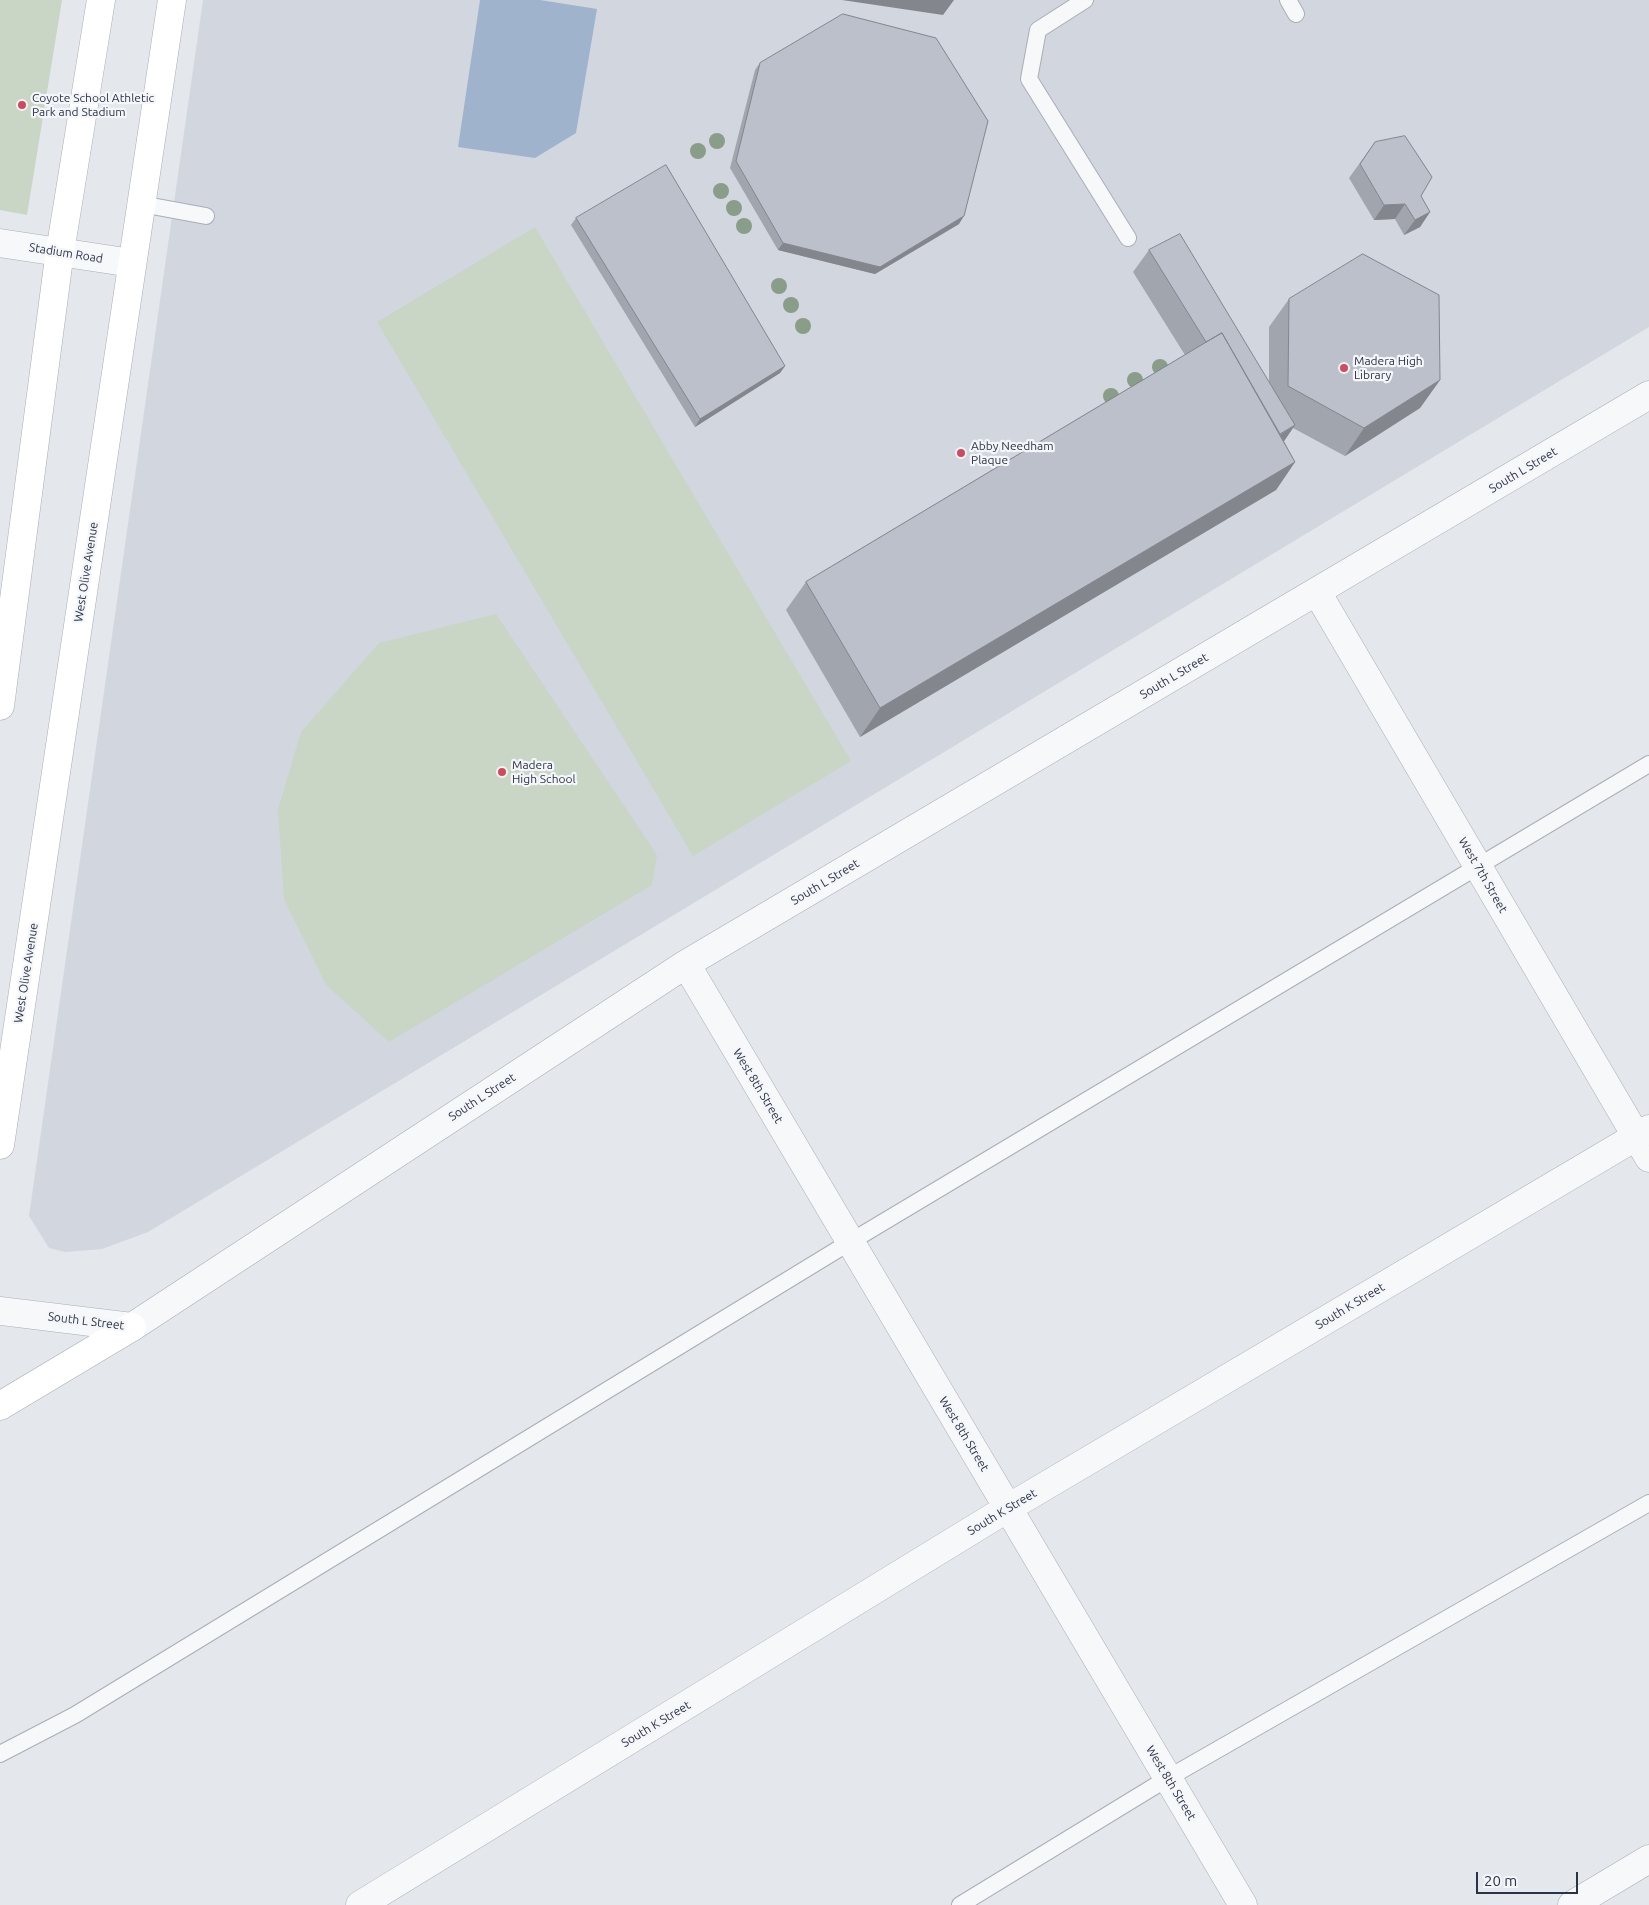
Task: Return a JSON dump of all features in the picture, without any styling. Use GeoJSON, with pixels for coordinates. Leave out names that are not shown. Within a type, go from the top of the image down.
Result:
{"type":"FeatureCollection","features":[{"type":"Feature","properties":{"kind":"main road"},"geometry":{"type":"LineString","coordinates":[[0,706],[60,252],[101,0]]}},
{"type":"Feature","properties":{"kind":"main road","name":"West Olive Avenue"},"geometry":{"type":"LineString","coordinates":[[0,1145],[172,0]]}},
{"type":"Feature","properties":{"kind":"main road"},"geometry":{"type":"LineString","coordinates":[[0,1406],[132,1327]]}},
{"type":"Feature","properties":{"kind":"street","name":"Stadium Road"},"geometry":{"type":"LineString","coordinates":[[0,243],[132,263]]}},
{"type":"Feature","properties":{"kind":"street","name":"South L Street"},"geometry":{"type":"LineString","coordinates":[[0,1311],[132,1327],[686,964],[1649,395]]}},
{"type":"Feature","properties":{"kind":"street","name":"West 7th Street"},"geometry":{"type":"LineString","coordinates":[[1317,592],[1478,867],[1645,1141]]}},
{"type":"Feature","properties":{"kind":"street","name":"West 8th Street"},"geometry":{"type":"LineString","coordinates":[[686,964],[1243,1905]]}},
{"type":"Feature","properties":{"kind":"street","name":"South K Street"},"geometry":{"type":"LineString","coordinates":[[362,1905],[1008,1508],[1645,1141]]}},
{"type":"Feature","properties":{"kind":"street"},"geometry":{"type":"LineString","coordinates":[[1572,1905],[1649,1859]]}},
{"type":"Feature","properties":{"kind":"lane"},"geometry":{"type":"LineString","coordinates":[[1085,0],[1038,30],[1029,79],[1128,238]]}},
{"type":"Feature","properties":{"kind":"lane"},"geometry":{"type":"LineString","coordinates":[[141,204],[206,216]]}},
{"type":"Feature","properties":{"kind":"lane"},"geometry":{"type":"LineString","coordinates":[[0,1754],[75,1714],[850,1242],[1649,764]]}},
{"type":"Feature","properties":{"kind":"lane"},"geometry":{"type":"LineString","coordinates":[[960,1905],[1168,1778],[1649,1503]]}},
{"type":"Feature","properties":{"kind":"shaded area","name":"Madera High School"},"geometry":{"type":"Polygon","coordinates":[[[203,0],[1649,0],[1649,327],[148,1232],[102,1249],[65,1252],[49,1248],[29,1216],[203,0]]]}},
{"type":"Feature","properties":{"kind":"green space","name":"Coyote School Athletic Park and Stadium"},"geometry":{"type":"Polygon","coordinates":[[[0,0],[62,0],[27,215],[0,210],[0,0]]]}},
{"type":"Feature","properties":{"kind":"green space"},"geometry":{"type":"Polygon","coordinates":[[[535,227],[851,761],[693,856],[377,322],[535,227]]]}},
{"type":"Feature","properties":{"kind":"green space"},"geometry":{"type":"Polygon","coordinates":[[[496,614],[657,855],[652,885],[389,1042],[326,985],[284,899],[278,809],[301,732],[379,643],[496,614]]]}},
{"type":"Feature","properties":{"kind":"water"},"geometry":{"type":"Polygon","coordinates":[[[480,0],[540,0],[597,9],[576,133],[535,158],[458,147],[480,0]]]}},
{"type":"Feature","properties":{"kind":"building"},"geometry":{"type":"Polygon","coordinates":[[[843,14],[936,38],[988,121],[964,216],[880,267],[783,243],[736,161],[760,63],[843,14]]]}},
{"type":"Feature","properties":{"kind":"building"},"geometry":{"type":"Polygon","coordinates":[[[1405,136],[1432,177],[1421,196],[1430,212],[1415,220],[1405,204],[1384,205],[1360,164],[1375,142],[1405,136]]]}},
{"type":"Feature","properties":{"kind":"building"},"geometry":{"type":"Polygon","coordinates":[[[666,165],[785,366],[700,419],[576,218],[666,165]]]}},
{"type":"Feature","properties":{"kind":"building"},"geometry":{"type":"Polygon","coordinates":[[[1180,234],[1295,425],[1280,434],[1222,333],[1206,342],[1149,250],[1180,234]]]}},
{"type":"Feature","properties":{"kind":"building","name":"Madera High Library"},"geometry":{"type":"Polygon","coordinates":[[[1363,254],[1439,295],[1440,380],[1364,428],[1288,386],[1289,299],[1363,254]]]}},
{"type":"Feature","properties":{"kind":"building"},"geometry":{"type":"Polygon","coordinates":[[[1222,333],[1295,462],[880,708],[806,582],[1222,333]]]}},
{"type":"Feature","properties":{"kind":"place","name":"Coyote School Athletic Park and Stadium"},"geometry":{"type":"Point","coordinates":[22,105]}},
{"type":"Feature","properties":{"kind":"place","name":"Madera High Library"},"geometry":{"type":"Point","coordinates":[1344,368]}},
{"type":"Feature","properties":{"kind":"place","name":"Abby Needham Plaque"},"geometry":{"type":"Point","coordinates":[961,453]}},
{"type":"Feature","properties":{"kind":"place","name":"Madera High School"},"geometry":{"type":"Point","coordinates":[502,772]}}]}
